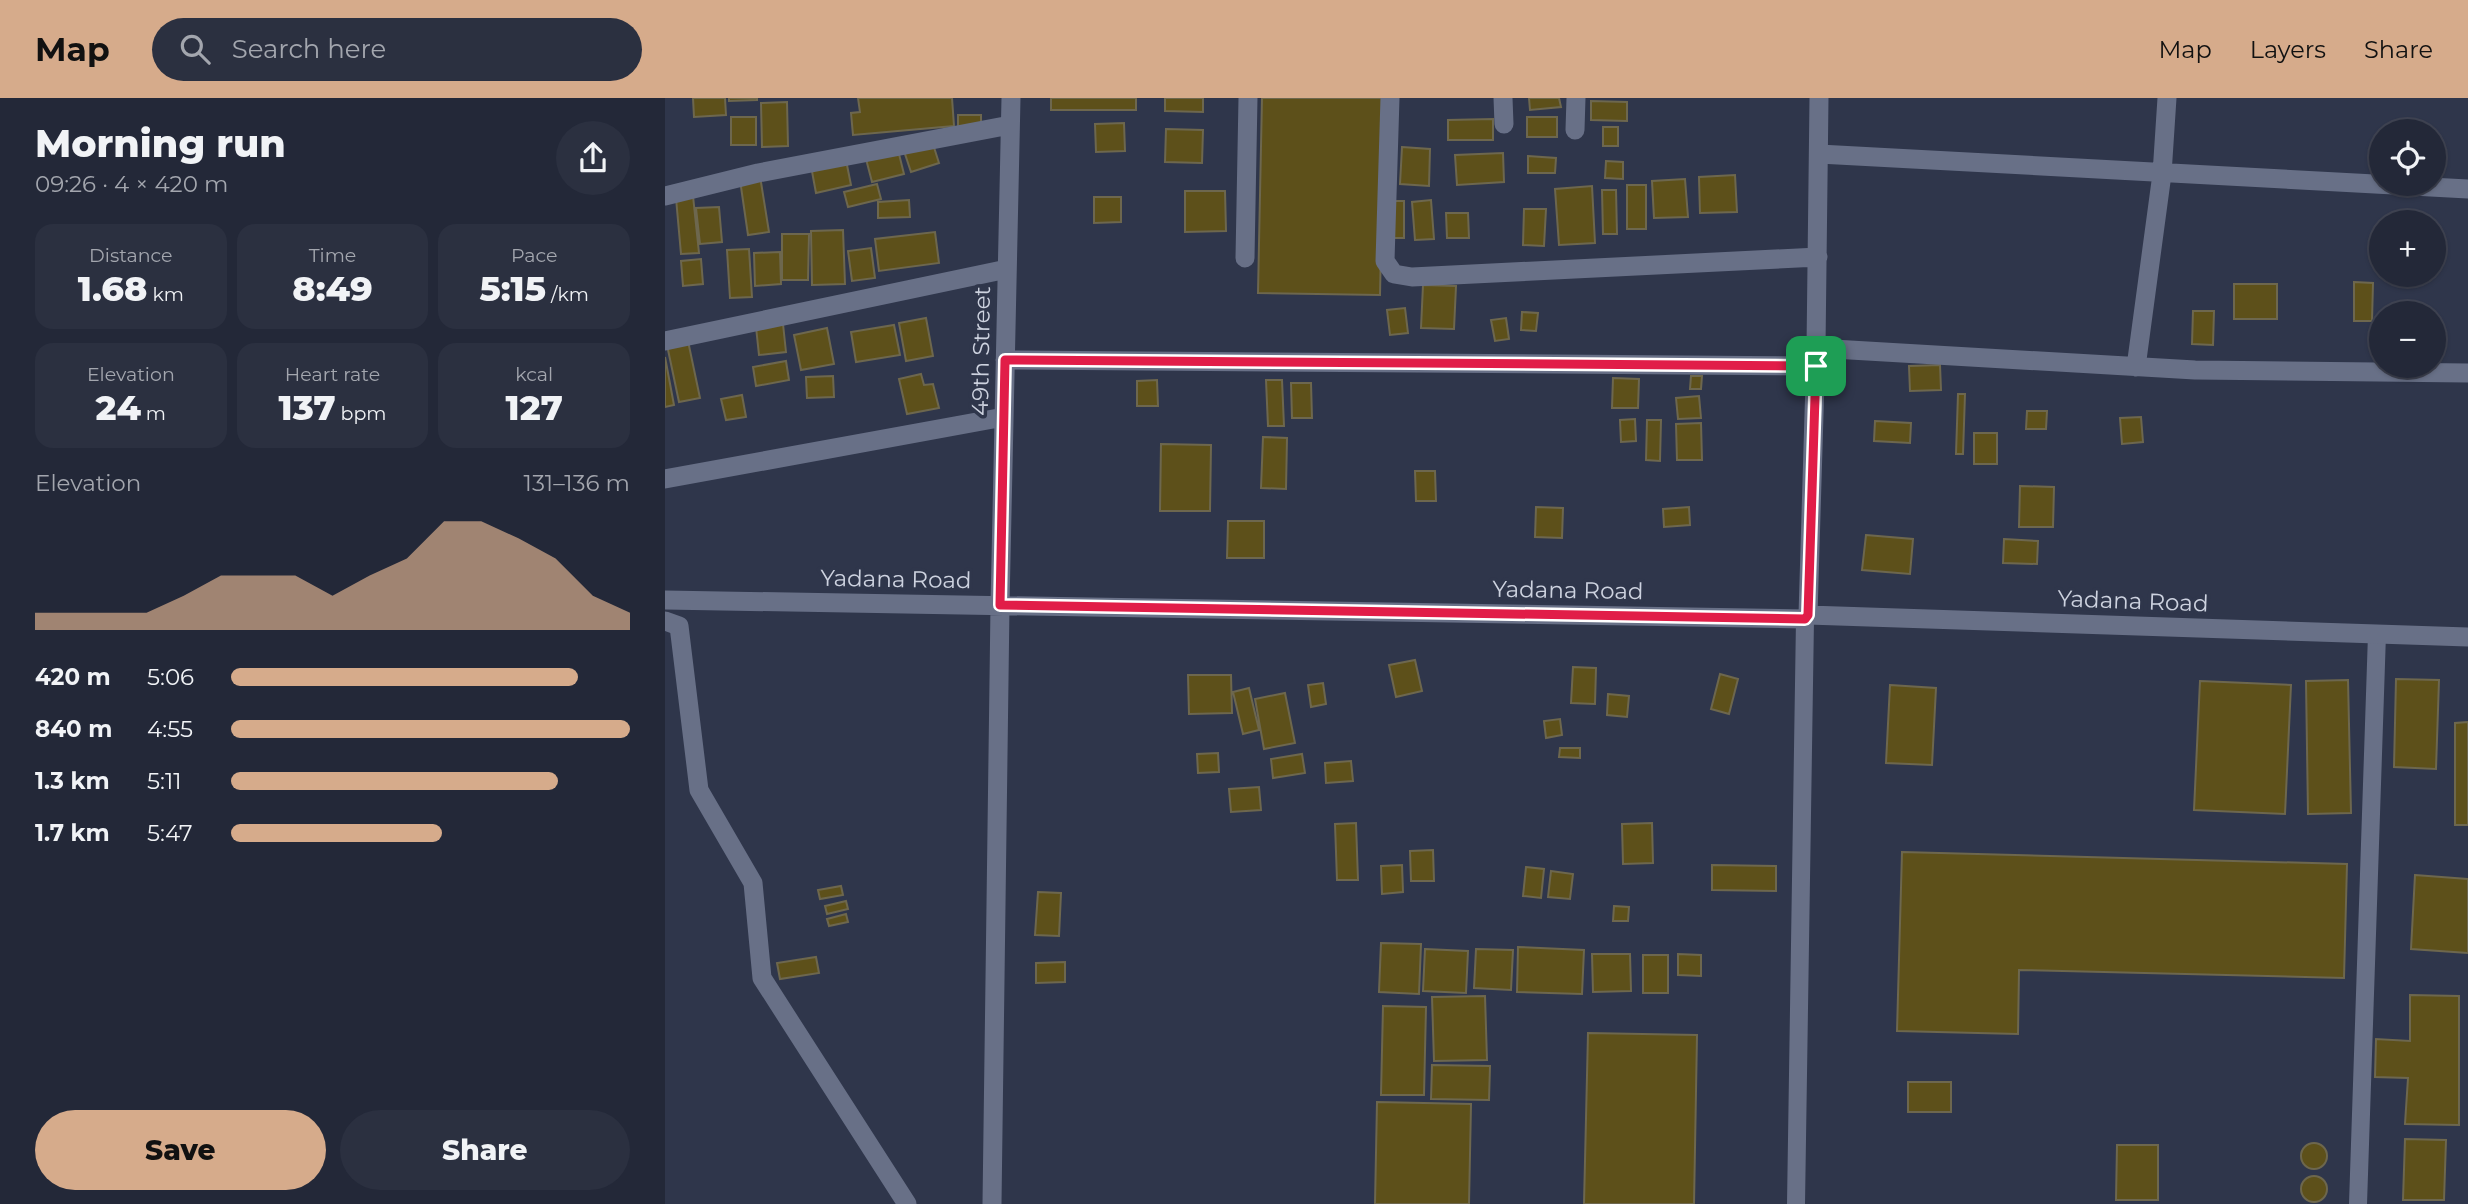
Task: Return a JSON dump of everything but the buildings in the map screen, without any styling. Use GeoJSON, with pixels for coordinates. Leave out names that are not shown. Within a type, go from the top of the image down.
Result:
{"type":"FeatureCollection","features":[{"type":"Feature","properties":{"kind":"street","name":"49th Street"},"geometry":{"type":"LineString","coordinates":[[992,1204],[1000,605],[1011,98]]}},
{"type":"Feature","properties":{"kind":"street"},"geometry":{"type":"LineString","coordinates":[[1245,258],[1248,98]]}},
{"type":"Feature","properties":{"kind":"street"},"geometry":{"type":"LineString","coordinates":[[1390,98],[1385,261],[1394,274],[1412,277],[1818,257]]}},
{"type":"Feature","properties":{"kind":"street"},"geometry":{"type":"LineString","coordinates":[[1503,98],[1504,124]]}},
{"type":"Feature","properties":{"kind":"street"},"geometry":{"type":"LineString","coordinates":[[1575,130],[1576,98]]}},
{"type":"Feature","properties":{"kind":"street"},"geometry":{"type":"LineString","coordinates":[[1807,617],[1816,357],[1819,98]]}},
{"type":"Feature","properties":{"kind":"street"},"geometry":{"type":"LineString","coordinates":[[2136,367],[2162,174],[2167,98]]}},
{"type":"Feature","properties":{"kind":"street"},"geometry":{"type":"LineString","coordinates":[[665,196],[758,173],[1010,125]]}},
{"type":"Feature","properties":{"kind":"street"},"geometry":{"type":"LineString","coordinates":[[1819,154],[2468,189]]}},
{"type":"Feature","properties":{"kind":"street"},"geometry":{"type":"LineString","coordinates":[[665,341],[1007,269]]}},
{"type":"Feature","properties":{"kind":"street"},"geometry":{"type":"LineString","coordinates":[[1005,360],[1816,357],[2195,370],[2468,373]]}},
{"type":"Feature","properties":{"kind":"street"},"geometry":{"type":"LineString","coordinates":[[665,479],[1004,417]]}},
{"type":"Feature","properties":{"kind":"street","name":"Yadana Road"},"geometry":{"type":"LineString","coordinates":[[665,600],[1807,617],[2468,637]]}},
{"type":"Feature","properties":{"kind":"street"},"geometry":{"type":"LineString","coordinates":[[665,621],[679,626],[698,790],[753,883],[762,978],[907,1204]]}},
{"type":"Feature","properties":{"kind":"lane"},"geometry":{"type":"LineString","coordinates":[[1796,1204],[1807,617]]}},
{"type":"Feature","properties":{"kind":"lane"},"geometry":{"type":"LineString","coordinates":[[2358,1204],[2377,634]]}},
{"type":"Feature","properties":{"kind":"route"},"geometry":{"type":"LineString","coordinates":[[1005,360],[1816,366],[1808,615],[1805,619],[1000,605],[1005,360]]}}]}
